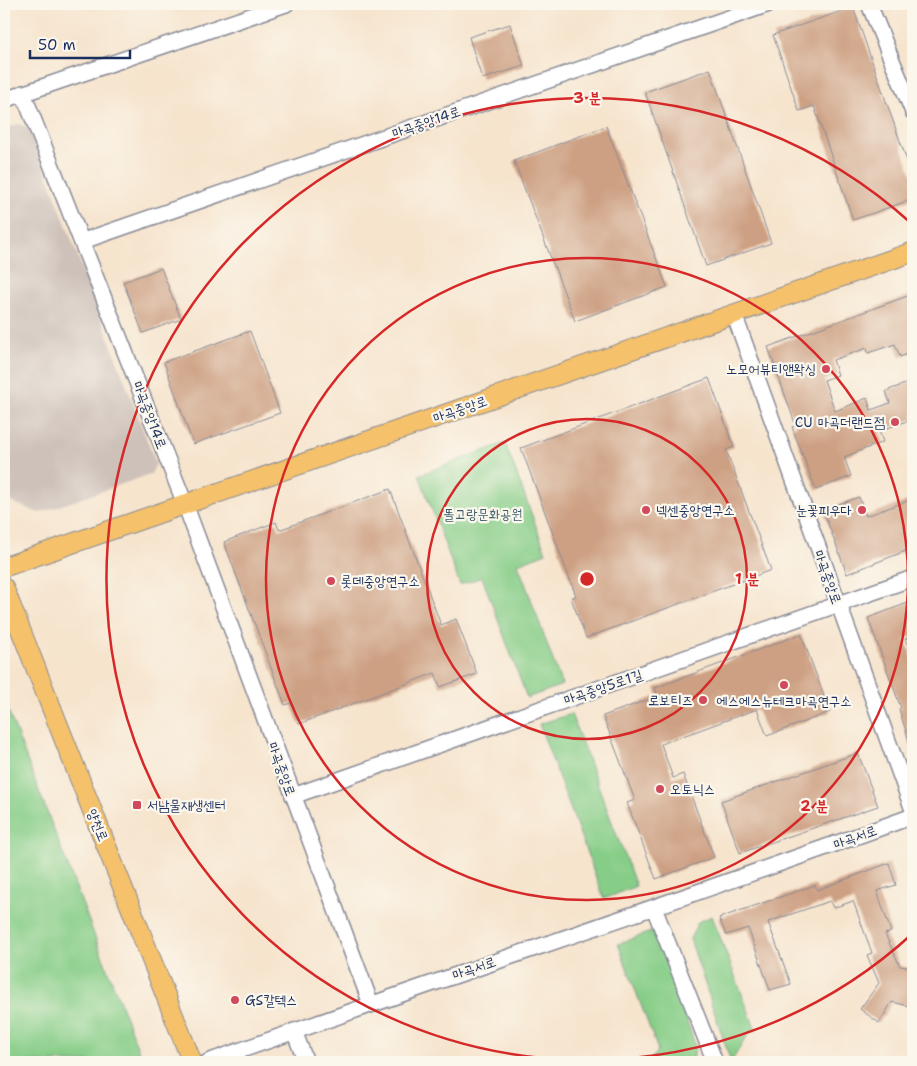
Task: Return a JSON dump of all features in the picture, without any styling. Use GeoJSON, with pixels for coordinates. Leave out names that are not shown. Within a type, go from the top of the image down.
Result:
{"type":"FeatureCollection","features":[{"type":"Feature","properties":{"kind":"main road","name":"마곡중앙로"},"geometry":{"type":"LineString","coordinates":[[4,567],[913,252]]}},
{"type":"Feature","properties":{"kind":"main road","name":"양천로"},"geometry":{"type":"LineString","coordinates":[[4,588],[192,1062]]}},
{"type":"Feature","properties":{"kind":"street"},"geometry":{"type":"LineString","coordinates":[[4,100],[286,4]]}},
{"type":"Feature","properties":{"kind":"street","name":"마곡중앙14로"},"geometry":{"type":"LineString","coordinates":[[83,241],[769,4]]}},
{"type":"Feature","properties":{"kind":"street"},"geometry":{"type":"LineString","coordinates":[[869,4],[913,112]]}},
{"type":"Feature","properties":{"kind":"street","name":"마곡중앙14로"},"geometry":{"type":"LineString","coordinates":[[23,93],[83,241],[185,504]]}},
{"type":"Feature","properties":{"kind":"street","name":"마곡중앙로"},"geometry":{"type":"LineString","coordinates":[[734,314],[913,810]]}},
{"type":"Feature","properties":{"kind":"street","name":"마곡중앙로"},"geometry":{"type":"LineString","coordinates":[[185,504],[292,796],[371,1004]]}},
{"type":"Feature","properties":{"kind":"street","name":"마곡중앙5로1길"},"geometry":{"type":"LineString","coordinates":[[292,796],[913,578]]}},
{"type":"Feature","properties":{"kind":"street","name":"마곡서로"},"geometry":{"type":"LineString","coordinates":[[208,1062],[484,964],[654,908],[913,816]]}},
{"type":"Feature","properties":{"kind":"street"},"geometry":{"type":"LineString","coordinates":[[654,908],[715,1062]]}},
{"type":"Feature","properties":{"kind":"street"},"geometry":{"type":"LineString","coordinates":[[294,1031],[306,1062]]}},
{"type":"Feature","properties":{"kind":"shaded area"},"geometry":{"type":"Polygon","coordinates":[[[19,124],[30,129],[156,464],[151,474],[39,513],[11,502],[4,486],[4,129],[19,124]]]}},
{"type":"Feature","properties":{"kind":"green space","name":"똘고랑문화공원"},"geometry":{"type":"Polygon","coordinates":[[[505,443],[546,553],[518,564],[562,685],[527,698],[482,577],[460,585],[419,475],[505,443]]]}},
{"type":"Feature","properties":{"kind":"green space"},"geometry":{"type":"Polygon","coordinates":[[[4,700],[143,1062],[4,1062],[4,700]]]}},
{"type":"Feature","properties":{"kind":"green space"},"geometry":{"type":"Polygon","coordinates":[[[571,714],[636,886],[604,899],[539,724],[571,714]]]}},
{"type":"Feature","properties":{"kind":"green space"},"geometry":{"type":"Polygon","coordinates":[[[712,916],[756,1031],[751,1030],[731,1062],[690,939],[698,922],[712,916]]]}},
{"type":"Feature","properties":{"kind":"green space"},"geometry":{"type":"Polygon","coordinates":[[[656,930],[695,1045],[693,1062],[649,1062],[658,1050],[618,944],[656,930]]]}},
{"type":"Feature","properties":{"kind":"building"},"geometry":{"type":"Polygon","coordinates":[[[853,7],[913,178],[913,199],[853,220],[814,106],[799,111],[773,35],[853,7]]]}},
{"type":"Feature","properties":{"kind":"building"},"geometry":{"type":"Polygon","coordinates":[[[510,24],[524,66],[482,79],[469,37],[510,24]]]}},
{"type":"Feature","properties":{"kind":"building"},"geometry":{"type":"Polygon","coordinates":[[[710,69],[771,243],[706,266],[645,92],[710,69]]]}},
{"type":"Feature","properties":{"kind":"building"},"geometry":{"type":"Polygon","coordinates":[[[606,126],[667,287],[575,321],[514,161],[606,126]]]}},
{"type":"Feature","properties":{"kind":"building"},"geometry":{"type":"Polygon","coordinates":[[[161,268],[181,319],[143,333],[123,282],[161,268]]]}},
{"type":"Feature","properties":{"kind":"building"},"geometry":{"type":"Polygon","coordinates":[[[913,294],[913,352],[900,357],[895,344],[868,353],[867,348],[833,360],[838,375],[824,380],[835,411],[867,398],[871,410],[890,403],[886,391],[913,381],[913,419],[879,431],[883,442],[844,457],[851,476],[816,490],[792,427],[796,426],[768,347],[913,294]]]}},
{"type":"Feature","properties":{"kind":"building"},"geometry":{"type":"Polygon","coordinates":[[[250,331],[280,413],[193,444],[164,362],[250,331]]]}},
{"type":"Feature","properties":{"kind":"building","name":"넥센중앙연구소"},"geometry":{"type":"Polygon","coordinates":[[[709,378],[734,447],[726,450],[771,570],[586,638],[571,598],[576,596],[521,448],[709,378]]]}},
{"type":"Feature","properties":{"kind":"building","name":"롯데중앙연구소"},"geometry":{"type":"Polygon","coordinates":[[[390,489],[441,625],[456,619],[477,674],[440,687],[435,673],[299,724],[291,703],[285,705],[224,542],[276,522],[279,530],[390,489]]]}},
{"type":"Feature","properties":{"kind":"building"},"geometry":{"type":"Polygon","coordinates":[[[859,497],[866,516],[913,499],[913,548],[847,574],[823,510],[859,497]]]}},
{"type":"Feature","properties":{"kind":"building"},"geometry":{"type":"Polygon","coordinates":[[[913,601],[913,636],[905,639],[913,660],[913,746],[911,747],[899,709],[901,708],[868,618],[913,601]]]}},
{"type":"Feature","properties":{"kind":"building"},"geometry":{"type":"Polygon","coordinates":[[[801,634],[830,712],[767,736],[757,709],[661,744],[673,778],[683,774],[714,857],[656,879],[627,803],[635,800],[603,716],[658,696],[655,688],[801,634]]]}},
{"type":"Feature","properties":{"kind":"building"},"geometry":{"type":"Polygon","coordinates":[[[858,753],[878,806],[740,853],[721,801],[858,753]]]}},
{"type":"Feature","properties":{"kind":"building"},"geometry":{"type":"Polygon","coordinates":[[[889,863],[896,885],[877,891],[891,932],[885,934],[900,966],[913,968],[913,1007],[892,1002],[879,1023],[860,1009],[879,983],[867,955],[872,953],[853,901],[833,908],[830,901],[768,922],[791,984],[770,990],[748,928],[726,935],[719,918],[815,885],[817,890],[889,863]]]}},
{"type":"Feature","properties":{"kind":"place","name":"노모어뷰티앤왁싱"},"geometry":{"type":"Point","coordinates":[826,369]}},
{"type":"Feature","properties":{"kind":"place","name":"CU 마곡더랜드점"},"geometry":{"type":"Point","coordinates":[895,422]}},
{"type":"Feature","properties":{"kind":"place","name":"넥센중앙연구소"},"geometry":{"type":"Point","coordinates":[646,510]}},
{"type":"Feature","properties":{"kind":"place","name":"눈꽃피우다"},"geometry":{"type":"Point","coordinates":[862,510]}},
{"type":"Feature","properties":{"kind":"place","name":"롯데중앙연구소"},"geometry":{"type":"Point","coordinates":[331,581]}},
{"type":"Feature","properties":{"kind":"place","name":"에스에스뉴테크마곡연구소"},"geometry":{"type":"Point","coordinates":[784,685]}},
{"type":"Feature","properties":{"kind":"place","name":"로보티즈"},"geometry":{"type":"Point","coordinates":[703,700]}},
{"type":"Feature","properties":{"kind":"place","name":"오토닉스"},"geometry":{"type":"Point","coordinates":[660,789]}},
{"type":"Feature","properties":{"kind":"place","name":"서남물재생센터"},"geometry":{"type":"Point","coordinates":[137,805]}},
{"type":"Feature","properties":{"kind":"place","name":"GS칼텍스"},"geometry":{"type":"Point","coordinates":[235,1000]}}]}
